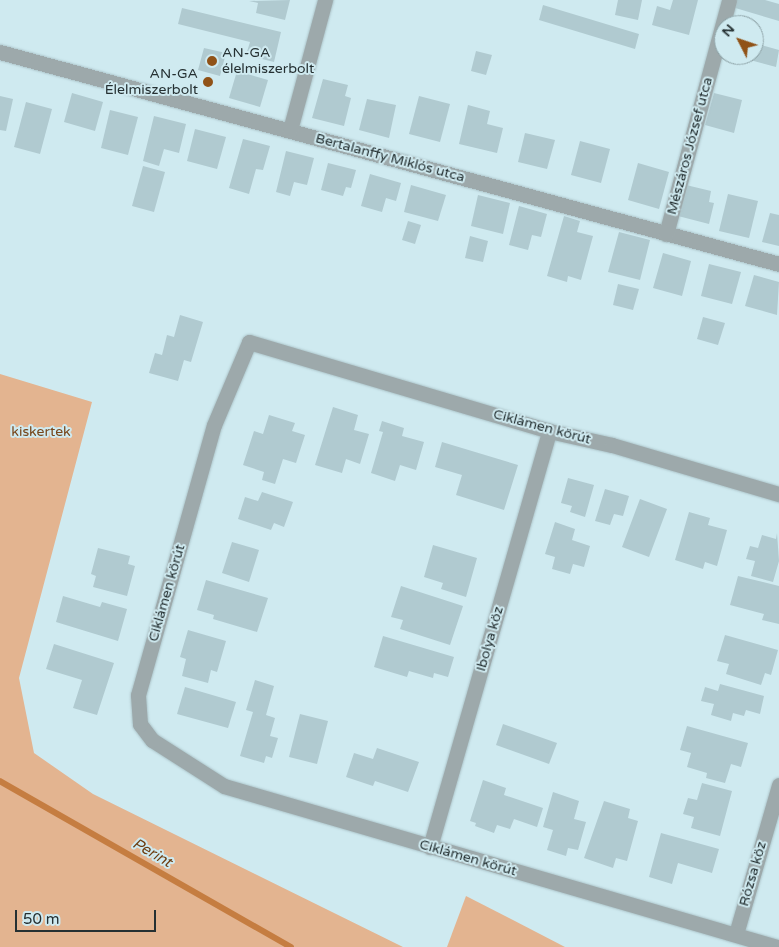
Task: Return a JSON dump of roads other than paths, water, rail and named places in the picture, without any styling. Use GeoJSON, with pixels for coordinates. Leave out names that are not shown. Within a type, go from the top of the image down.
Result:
{"type":"FeatureCollection","features":[{"type":"Feature","properties":{"kind":"street"},"geometry":{"type":"LineString","coordinates":[[290,130],[325,0]]}},
{"type":"Feature","properties":{"kind":"street","name":"Mészáros József utca"},"geometry":{"type":"LineString","coordinates":[[666,234],[729,0]]}},
{"type":"Feature","properties":{"kind":"street","name":"Bertalanffy Miklós utca"},"geometry":{"type":"LineString","coordinates":[[0,52],[779,264]]}},
{"type":"Feature","properties":{"kind":"street","name":"Ciklámen körút"},"geometry":{"type":"LineString","coordinates":[[777,947],[224,786],[152,740],[140,724],[138,695],[214,425],[250,342],[549,431],[612,446],[779,494]]}},
{"type":"Feature","properties":{"kind":"street","name":"Ibolya köz"},"geometry":{"type":"LineString","coordinates":[[430,847],[549,431]]}},
{"type":"Feature","properties":{"kind":"street","name":"Rózsa köz"},"geometry":{"type":"LineString","coordinates":[[736,934],[779,785]]}},
{"type":"Feature","properties":{"kind":"waterway","name":"Perint"},"geometry":{"type":"LineString","coordinates":[[0,781],[291,947]]}},
{"type":"Feature","properties":{"kind":"place","name":"AN-GA élelmiszerbolt"},"geometry":{"type":"Point","coordinates":[212,61]}},
{"type":"Feature","properties":{"kind":"place","name":"AN-GA Élelmiszerbolt"},"geometry":{"type":"Point","coordinates":[208,82]}},
{"type":"Feature","properties":{"kind":"park label","name":"kiskertek"},"geometry":{"type":"Point","coordinates":[41,432]}}]}
